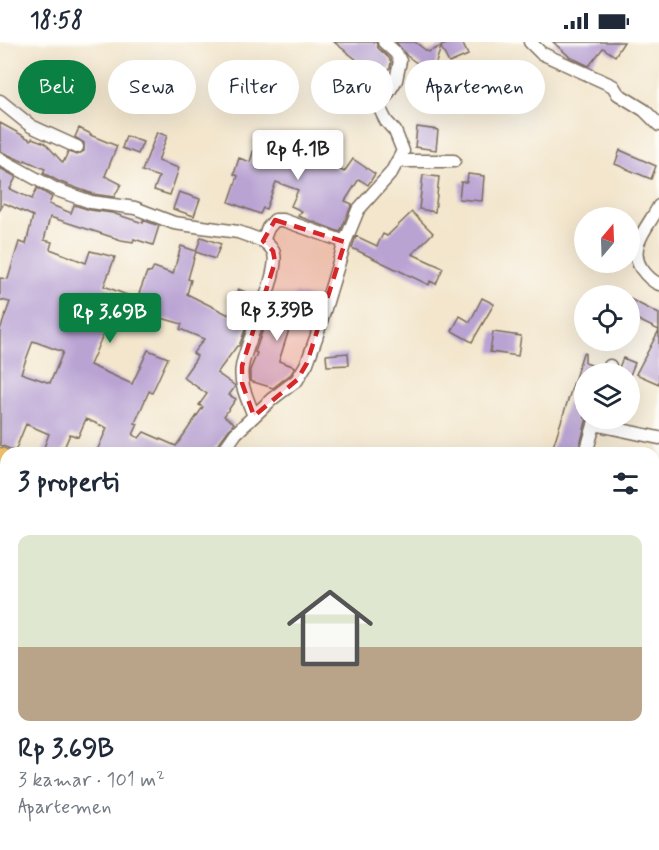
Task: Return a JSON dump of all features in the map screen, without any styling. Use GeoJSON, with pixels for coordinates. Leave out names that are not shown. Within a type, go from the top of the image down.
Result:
{"type":"FeatureCollection","features":[{"type":"Feature","properties":{"kind":"street"},"geometry":{"type":"LineString","coordinates":[[226,447],[236,433],[272,399],[297,380],[307,363],[345,242],[358,210],[391,173],[403,151],[395,131],[381,111],[382,103],[396,80],[400,61],[396,53],[384,42]]}},
{"type":"Feature","properties":{"kind":"street"},"geometry":{"type":"LineString","coordinates":[[530,42],[542,53],[613,86],[618,94],[644,110],[659,126]]}},
{"type":"Feature","properties":{"kind":"street"},"geometry":{"type":"LineString","coordinates":[[0,101],[31,126],[77,147]]}},
{"type":"Feature","properties":{"kind":"street"},"geometry":{"type":"LineString","coordinates":[[0,159],[57,190],[91,202],[135,208],[174,223],[238,232],[263,241],[273,251],[275,262],[242,366],[242,383],[254,416]]}},
{"type":"Feature","properties":{"kind":"street"},"geometry":{"type":"LineString","coordinates":[[398,161],[454,161]]}},
{"type":"Feature","properties":{"kind":"street"},"geometry":{"type":"LineString","coordinates":[[659,206],[638,241],[636,258],[646,275],[659,284]]}},
{"type":"Feature","properties":{"kind":"street"},"geometry":{"type":"LineString","coordinates":[[263,241],[268,228],[275,220],[283,220],[345,242]]}},
{"type":"Feature","properties":{"kind":"street"},"geometry":{"type":"LineString","coordinates":[[588,447],[593,429]]}},
{"type":"Feature","properties":{"kind":"street"},"geometry":{"type":"LineString","coordinates":[[625,429],[659,438]]}},
{"type":"Feature","properties":{"kind":"highlighted area"},"geometry":{"type":"Polygon","coordinates":[[[275,220],[345,242],[307,363],[297,380],[254,416],[242,383],[242,366],[275,262],[273,251],[263,241],[275,220]]]}},
{"type":"Feature","properties":{"kind":"building"},"geometry":{"type":"Polygon","coordinates":[[[334,42],[376,42],[378,48],[390,60],[357,60],[334,42]]]}},
{"type":"Feature","properties":{"kind":"building"},"geometry":{"type":"Polygon","coordinates":[[[396,42],[415,42],[428,52],[451,42],[462,42],[468,55],[456,60],[448,60],[441,47],[437,60],[413,60],[396,42]]]}},
{"type":"Feature","properties":{"kind":"building"},"geometry":{"type":"Polygon","coordinates":[[[553,42],[624,42],[615,56],[603,48],[589,66],[570,57],[553,42]]]}},
{"type":"Feature","properties":{"kind":"building"},"geometry":{"type":"Polygon","coordinates":[[[0,123],[31,140],[32,138],[45,143],[63,163],[68,152],[77,155],[84,151],[84,143],[75,137],[79,128],[117,146],[105,176],[121,184],[114,197],[93,194],[60,182],[43,173],[45,169],[0,151],[0,123]]]}},
{"type":"Feature","properties":{"kind":"building"},"geometry":{"type":"Polygon","coordinates":[[[417,127],[438,130],[436,150],[415,147],[417,127]]]}},
{"type":"Feature","properties":{"kind":"building"},"geometry":{"type":"Polygon","coordinates":[[[157,132],[167,136],[158,161],[179,168],[170,195],[154,190],[159,177],[142,171],[157,132]]]}},
{"type":"Feature","properties":{"kind":"building"},"geometry":{"type":"Polygon","coordinates":[[[258,135],[296,146],[299,139],[315,145],[311,155],[344,172],[353,159],[375,174],[368,185],[359,179],[345,201],[352,204],[340,232],[298,216],[302,211],[291,206],[298,190],[276,182],[266,209],[263,208],[260,214],[229,202],[238,176],[234,174],[239,158],[250,162],[258,135]]]}},
{"type":"Feature","properties":{"kind":"building"},"geometry":{"type":"Polygon","coordinates":[[[126,136],[143,142],[138,154],[122,148],[126,136]]]}},
{"type":"Feature","properties":{"kind":"building"},"geometry":{"type":"Polygon","coordinates":[[[620,150],[656,166],[651,179],[615,164],[620,150]]]}},
{"type":"Feature","properties":{"kind":"building"},"geometry":{"type":"Polygon","coordinates":[[[0,168],[16,177],[10,189],[32,199],[37,188],[52,197],[49,204],[71,213],[74,205],[112,213],[143,223],[143,220],[159,226],[153,245],[134,239],[133,242],[121,240],[50,217],[44,240],[52,242],[50,249],[86,263],[90,251],[115,257],[104,286],[137,299],[147,272],[151,273],[154,267],[173,274],[181,246],[196,251],[188,279],[191,280],[187,294],[229,315],[238,289],[250,294],[246,304],[254,306],[239,346],[217,373],[234,385],[229,395],[236,399],[224,416],[234,423],[216,447],[99,447],[107,428],[86,419],[78,437],[70,434],[65,447],[44,447],[49,434],[26,424],[17,447],[0,445],[0,330],[10,302],[0,300],[0,278],[8,279],[19,242],[26,244],[33,216],[4,203],[0,210],[0,168]],[[81,304],[76,317],[105,330],[90,365],[132,384],[148,350],[168,358],[152,393],[149,391],[135,423],[138,424],[133,435],[139,438],[144,432],[176,446],[203,407],[199,405],[207,394],[183,377],[197,356],[193,353],[204,339],[180,329],[182,324],[158,317],[154,328],[113,313],[112,315],[81,304]],[[33,341],[21,373],[50,383],[63,352],[33,341]]]}},
{"type":"Feature","properties":{"kind":"building"},"geometry":{"type":"Polygon","coordinates":[[[468,174],[484,176],[482,201],[459,199],[461,182],[467,182],[468,174]]]}},
{"type":"Feature","properties":{"kind":"building"},"geometry":{"type":"Polygon","coordinates":[[[423,175],[439,177],[435,212],[419,209],[423,175]]]}},
{"type":"Feature","properties":{"kind":"building"},"geometry":{"type":"Polygon","coordinates":[[[179,192],[200,199],[194,216],[173,209],[179,192]]]}},
{"type":"Feature","properties":{"kind":"building"},"geometry":{"type":"Polygon","coordinates":[[[412,212],[433,233],[412,254],[443,268],[436,284],[430,281],[429,285],[352,248],[356,236],[377,246],[383,234],[387,236],[412,212]]]}},
{"type":"Feature","properties":{"kind":"building"},"geometry":{"type":"Polygon","coordinates":[[[201,237],[221,244],[215,259],[196,252],[201,237]]]}},
{"type":"Feature","properties":{"kind":"building"},"geometry":{"type":"Polygon","coordinates":[[[295,293],[311,297],[305,320],[293,317],[279,361],[295,367],[291,374],[273,388],[250,381],[250,370],[269,312],[272,313],[276,300],[293,304],[295,293]]]}},
{"type":"Feature","properties":{"kind":"building"},"geometry":{"type":"Polygon","coordinates":[[[482,298],[494,304],[472,342],[452,331],[460,316],[470,322],[482,298]]]}},
{"type":"Feature","properties":{"kind":"building"},"geometry":{"type":"Polygon","coordinates":[[[640,304],[659,314],[659,330],[640,321],[640,304]]]}},
{"type":"Feature","properties":{"kind":"building"},"geometry":{"type":"Polygon","coordinates":[[[659,330],[659,384],[640,376],[640,366],[659,330]]]}},
{"type":"Feature","properties":{"kind":"building"},"geometry":{"type":"Polygon","coordinates":[[[493,332],[521,336],[518,356],[490,352],[493,332]]]}},
{"type":"Feature","properties":{"kind":"building"},"geometry":{"type":"Polygon","coordinates":[[[348,353],[349,365],[327,366],[326,355],[348,353]]]}},
{"type":"Feature","properties":{"kind":"building"},"geometry":{"type":"Polygon","coordinates":[[[583,353],[585,353],[585,363],[580,363],[583,353]]]}},
{"type":"Feature","properties":{"kind":"building"},"geometry":{"type":"Polygon","coordinates":[[[623,358],[635,363],[621,363],[623,358]]]}},
{"type":"Feature","properties":{"kind":"building"},"geometry":{"type":"Polygon","coordinates":[[[574,381],[574,429],[584,429],[580,447],[553,447],[574,381]]]}}]}
